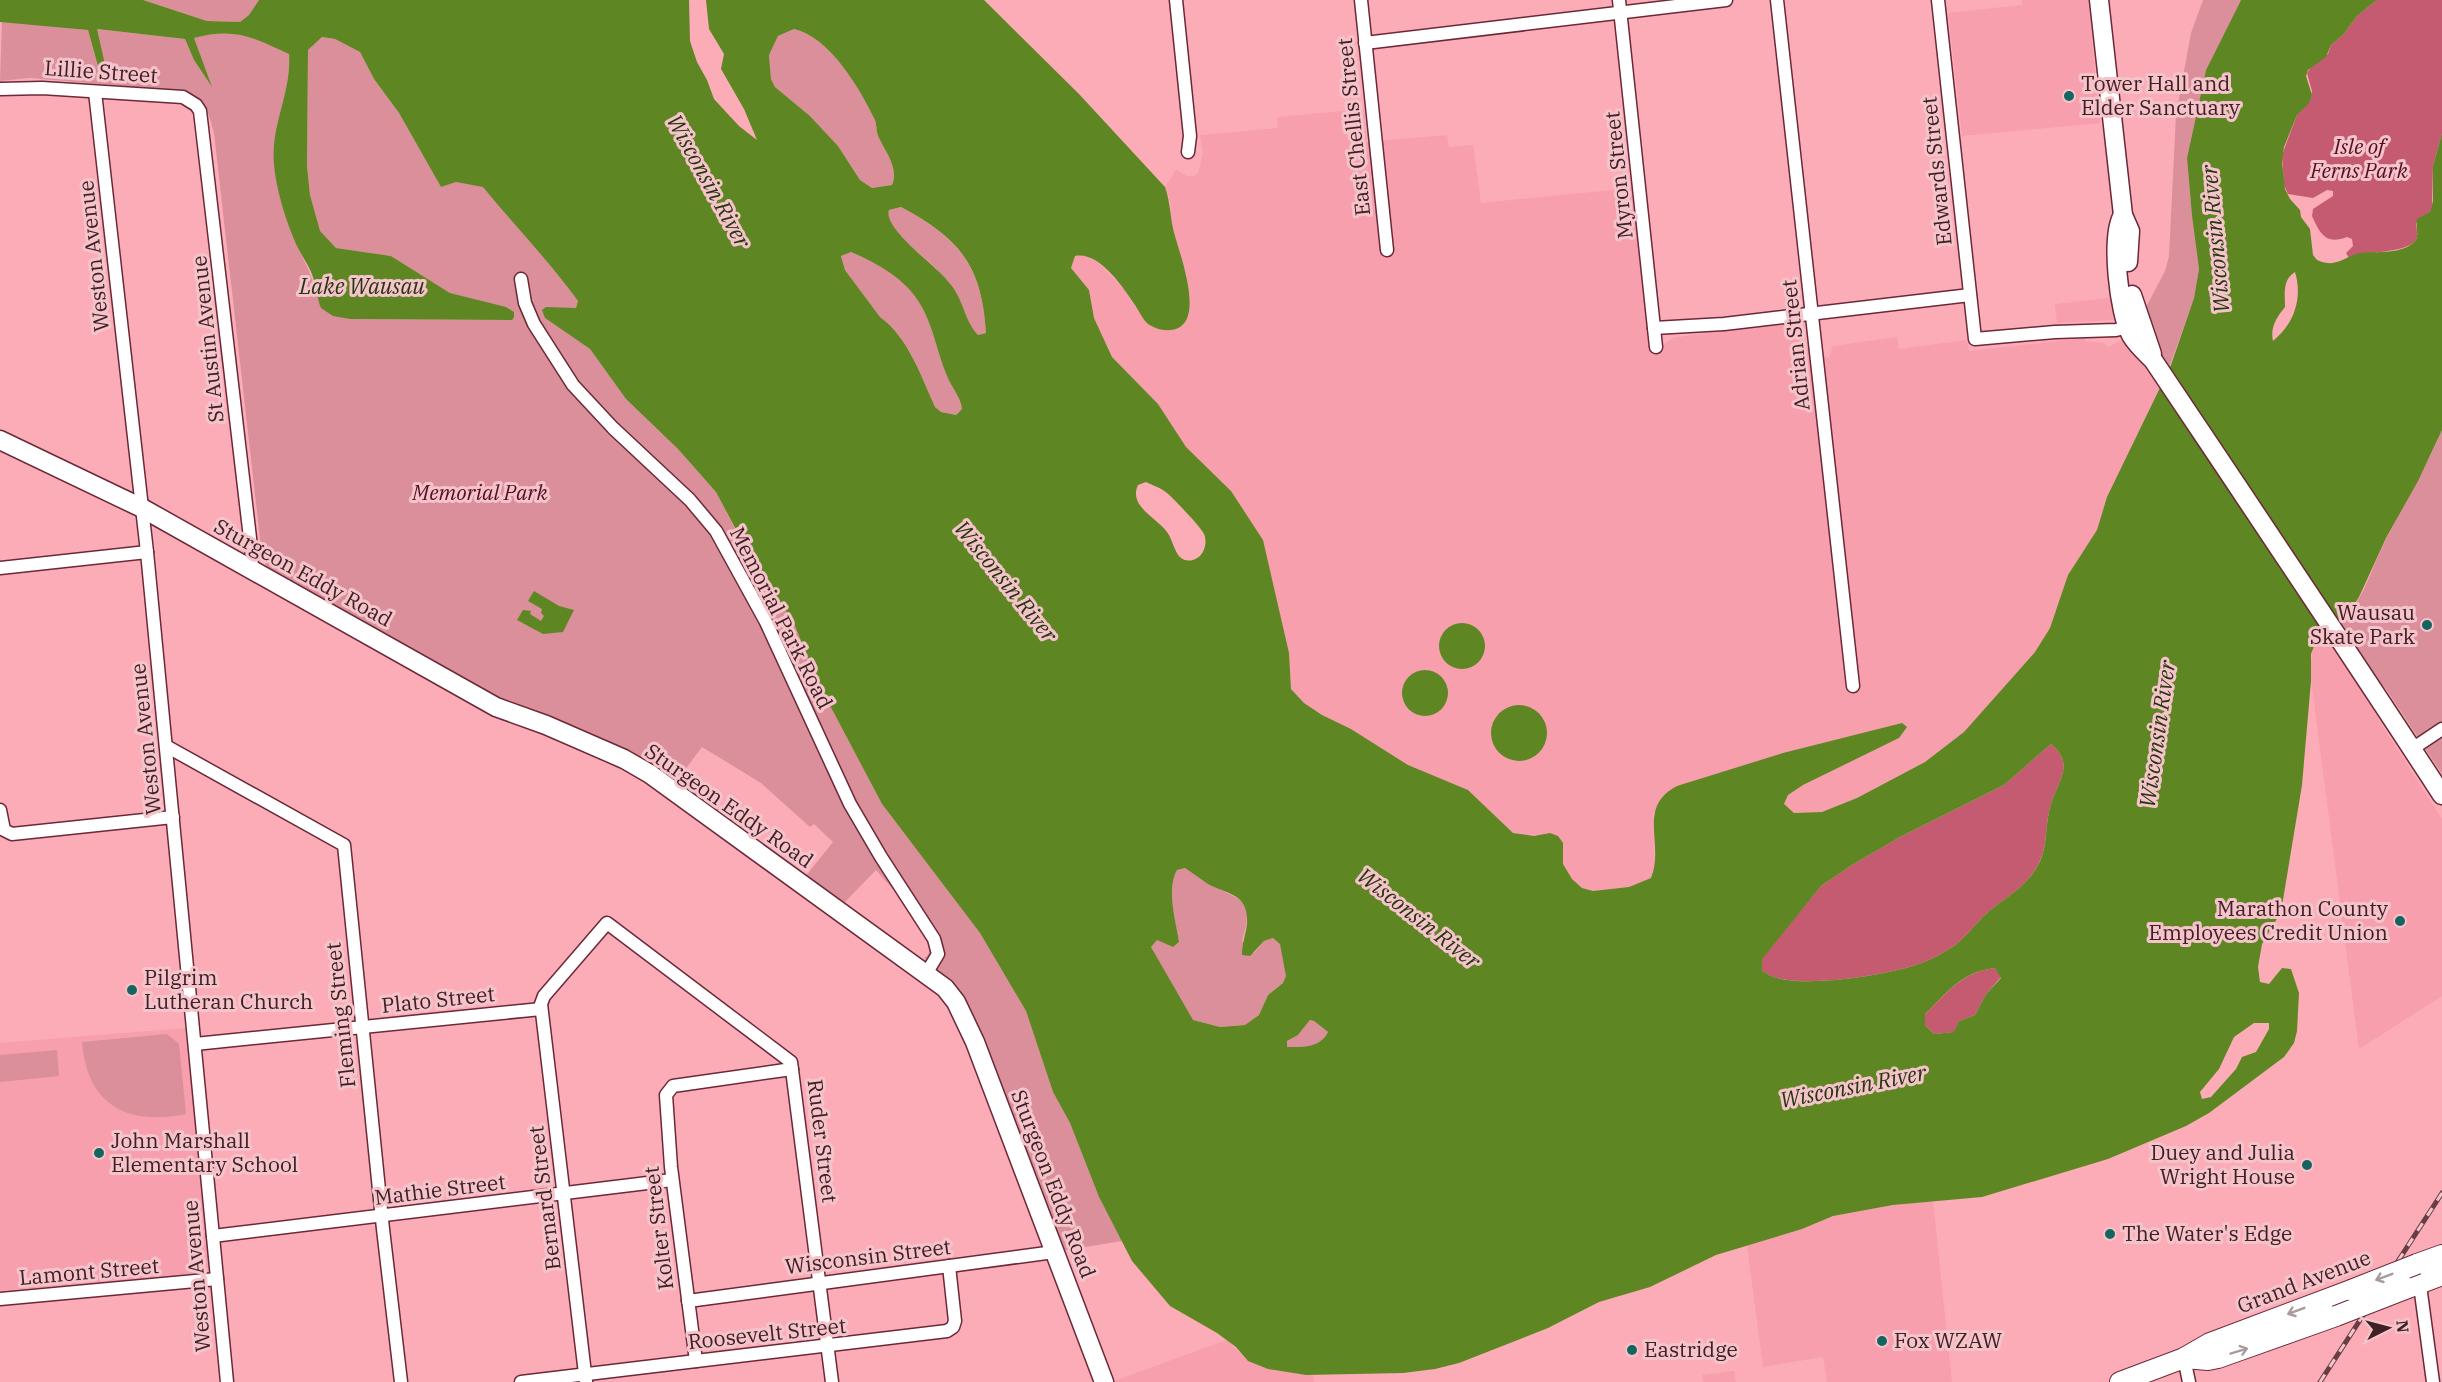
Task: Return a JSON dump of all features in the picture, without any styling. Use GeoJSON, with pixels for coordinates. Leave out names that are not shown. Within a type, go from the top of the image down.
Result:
{"type":"FeatureCollection","features":[{"type":"Feature","properties":{"kind":"main road","name":"Grand Avenue"},"geometry":{"type":"LineString","coordinates":[[2184,1358],[2208,1360],[2218,1358],[2336,1316],[2415,1279],[2442,1255]]}},
{"type":"Feature","properties":{"kind":"main road","name":"Grand Avenue"},"geometry":{"type":"LineString","coordinates":[[2120,1382],[2184,1358],[2210,1344],[2351,1290],[2442,1275]]}},
{"type":"Feature","properties":{"kind":"street"},"geometry":{"type":"LineString","coordinates":[[1176,0],[1190,136],[1188,152]]}},
{"type":"Feature","properties":{"kind":"street","name":"East Chellis Street"},"geometry":{"type":"LineString","coordinates":[[1360,0],[1387,250]]}},
{"type":"Feature","properties":{"kind":"street"},"geometry":{"type":"LineString","coordinates":[[1365,43],[1619,6],[1726,0]]}},
{"type":"Feature","properties":{"kind":"street","name":"Adrian Street"},"geometry":{"type":"LineString","coordinates":[[1777,0],[1853,686]]}},
{"type":"Feature","properties":{"kind":"street","name":"Edwards Street"},"geometry":{"type":"LineString","coordinates":[[1938,0],[1975,339],[2055,332],[2116,330],[2128,327]]}},
{"type":"Feature","properties":{"kind":"street"},"geometry":{"type":"LineString","coordinates":[[2099,0],[2123,216],[2130,231],[2128,263],[2133,299],[2153,360]]}},
{"type":"Feature","properties":{"kind":"street","name":"Myron Street"},"geometry":{"type":"LineString","coordinates":[[1619,6],[1656,347]]}},
{"type":"Feature","properties":{"kind":"street","name":"Lillie Street"},"geometry":{"type":"LineString","coordinates":[[0,89],[42,88],[183,97],[196,105]]}},
{"type":"Feature","properties":{"kind":"street","name":"Weston Avenue"},"geometry":{"type":"LineString","coordinates":[[95,92],[147,552],[227,1382]]}},
{"type":"Feature","properties":{"kind":"street","name":"St Austin Avenue"},"geometry":{"type":"LineString","coordinates":[[196,105],[203,120],[252,555],[251,569]]}},
{"type":"Feature","properties":{"kind":"street"},"geometry":{"type":"LineString","coordinates":[[2123,216],[2117,229],[2118,276],[2128,327],[2135,341],[2153,360],[2350,657],[2386,707],[2442,795]]}},
{"type":"Feature","properties":{"kind":"street","name":"Memorial Park Road"},"geometry":{"type":"LineString","coordinates":[[521,279],[525,303],[534,324],[573,386],[613,428],[690,500],[726,549],[766,622],[850,804],[934,939],[938,954],[926,974]]}},
{"type":"Feature","properties":{"kind":"street"},"geometry":{"type":"LineString","coordinates":[[1654,328],[1812,315],[1970,295]]}},
{"type":"Feature","properties":{"kind":"street","name":"Sturgeon Eddy Road"},"geometry":{"type":"LineString","coordinates":[[0,440],[142,508],[493,706],[546,725],[638,766],[926,974],[952,996],[970,1030],[1104,1382]]}},
{"type":"Feature","properties":{"kind":"street"},"geometry":{"type":"LineString","coordinates":[[0,568],[147,552]]}},
{"type":"Feature","properties":{"kind":"street"},"geometry":{"type":"LineString","coordinates":[[2412,749],[2442,729]]}},
{"type":"Feature","properties":{"kind":"street","name":"Fleming Street"},"geometry":{"type":"LineString","coordinates":[[166,746],[344,845],[381,1217],[401,1382]]}},
{"type":"Feature","properties":{"kind":"street"},"geometry":{"type":"LineString","coordinates":[[0,810],[2,824],[6,832],[12,834],[173,817]]}},
{"type":"Feature","properties":{"kind":"street","name":"Ruder Street"},"geometry":{"type":"LineString","coordinates":[[541,1009],[544,996],[607,923],[791,1062],[832,1382]]}},
{"type":"Feature","properties":{"kind":"street","name":"Plato Street"},"geometry":{"type":"LineString","coordinates":[[195,1044],[541,1009]]}},
{"type":"Feature","properties":{"kind":"street","name":"Bernard Street"},"geometry":{"type":"LineString","coordinates":[[541,1009],[586,1378]]}},
{"type":"Feature","properties":{"kind":"street","name":"Kolter Street"},"geometry":{"type":"LineString","coordinates":[[696,1361],[672,1180],[665,1100],[668,1090],[674,1086],[694,1082],[792,1069]]}},
{"type":"Feature","properties":{"kind":"street","name":"Mathie Street"},"geometry":{"type":"LineString","coordinates":[[213,1236],[672,1180]]}},
{"type":"Feature","properties":{"kind":"street","name":"Wisconsin Street"},"geometry":{"type":"LineString","coordinates":[[688,1301],[1054,1252]]}},
{"type":"Feature","properties":{"kind":"street","name":"Roosevelt Street"},"geometry":{"type":"LineString","coordinates":[[521,1382],[586,1378],[696,1361],[938,1333],[951,1329],[955,1321],[949,1266]]}},
{"type":"Feature","properties":{"kind":"street","name":"Lamont Street"},"geometry":{"type":"LineString","coordinates":[[0,1299],[217,1279]]}},
{"type":"Feature","properties":{"kind":"street"},"geometry":{"type":"LineString","coordinates":[[2415,1279],[2433,1382]]}},
{"type":"Feature","properties":{"kind":"street"},"geometry":{"type":"LineString","coordinates":[[2184,1358],[2189,1382]]}},
{"type":"Feature","properties":{"kind":"shaded area"},"geometry":{"type":"Polygon","coordinates":[[[2022,0],[2088,0],[2100,123],[1962,136],[1948,13],[2022,5],[2022,0]]]}},
{"type":"Feature","properties":{"kind":"shaded area"},"geometry":{"type":"Polygon","coordinates":[[[1364,109],[1367,142],[1447,135],[1449,147],[1473,145],[1481,203],[1633,188],[1648,327],[1647,339],[1663,345],[1673,338],[1797,322],[1801,325],[1803,345],[1829,358],[1833,346],[1897,337],[1899,349],[1967,340],[1969,351],[2084,338],[2085,341],[2104,343],[2108,347],[2119,341],[2131,343],[2161,386],[2107,497],[2097,530],[2068,575],[2050,628],[2035,652],[1964,732],[1925,762],[1857,798],[1822,812],[1794,813],[1784,805],[1788,795],[1803,785],[1899,738],[1906,727],[1653,813],[1655,868],[1651,878],[1629,887],[1593,891],[1582,888],[1572,879],[1563,864],[1563,843],[1550,833],[1534,836],[1513,833],[1468,790],[1408,765],[1304,703],[1291,689],[1289,653],[1231,491],[1186,447],[1158,404],[1112,357],[1094,318],[1089,290],[1071,268],[1075,256],[1084,254],[1095,259],[1124,289],[1147,324],[1187,276],[1174,236],[1170,216],[1171,204],[1165,187],[1176,170],[1187,176],[1194,176],[1198,173],[1203,153],[1200,135],[1277,128],[1278,117],[1364,109]]]}},
{"type":"Feature","properties":{"kind":"shaded area"},"geometry":{"type":"Polygon","coordinates":[[[2116,297],[2118,318],[2114,320],[2057,323],[2055,304],[2116,297]]]}},
{"type":"Feature","properties":{"kind":"shaded area"},"geometry":{"type":"Polygon","coordinates":[[[2329,633],[2385,730],[2442,819],[2442,996],[2359,1049],[2310,672],[2313,646],[2319,637],[2329,633]]]}},
{"type":"Feature","properties":{"kind":"shaded area","name":"John Marshall Elementary School"},"geometry":{"type":"Polygon","coordinates":[[[186,1028],[210,1263],[208,1268],[201,1273],[0,1291],[0,1043],[186,1028]]]}},
{"type":"Feature","properties":{"kind":"shaded area"},"geometry":{"type":"Polygon","coordinates":[[[1933,1201],[1952,1382],[1827,1382],[1823,1357],[1763,1367],[1747,1245],[1802,1229],[1833,1216],[1893,1205],[1933,1201]]]}},
{"type":"Feature","properties":{"kind":"shaded area"},"geometry":{"type":"Polygon","coordinates":[[[1227,1340],[1248,1361],[1268,1369],[1313,1375],[1314,1382],[1111,1382],[1227,1340]]]}},
{"type":"Feature","properties":{"kind":"shaded area"},"geometry":{"type":"Polygon","coordinates":[[[1734,1371],[1736,1382],[1704,1382],[1702,1375],[1734,1371]]]}},
{"type":"Feature","properties":{"kind":"green space"},"geometry":{"type":"Polygon","coordinates":[[[143,0],[259,0],[249,15],[240,22],[207,21],[143,0]]]}},
{"type":"Feature","properties":{"kind":"green space"},"geometry":{"type":"Polygon","coordinates":[[[2203,0],[2241,0],[2206,70],[2187,158],[2199,269],[2194,298],[2169,368],[2157,349],[2142,315],[2165,271],[2169,256],[2176,115],[2191,33],[2203,0]]]}},
{"type":"Feature","properties":{"kind":"green space","name":"Isle of Ferns Park"},"geometry":{"type":"Polygon","coordinates":[[[2377,0],[2442,0],[2442,133],[2433,166],[2432,206],[2430,212],[2416,223],[2417,237],[2413,243],[2406,247],[2349,258],[2346,253],[2353,246],[2352,239],[2347,237],[2329,239],[2321,233],[2312,216],[2313,209],[2333,196],[2333,191],[2327,190],[2313,198],[2288,194],[2284,185],[2282,155],[2297,115],[2311,98],[2312,91],[2307,73],[2328,54],[2331,45],[2344,34],[2357,16],[2377,0]]]}},
{"type":"Feature","properties":{"kind":"green space","name":"Memorial Park"},"geometry":{"type":"Polygon","coordinates":[[[2,21],[88,30],[98,66],[105,68],[96,29],[185,39],[194,60],[210,84],[193,38],[232,33],[264,42],[289,54],[287,83],[276,139],[275,168],[286,218],[311,276],[316,294],[350,319],[512,320],[476,300],[450,293],[391,256],[336,248],[319,231],[310,195],[307,166],[308,50],[322,37],[335,39],[360,52],[374,79],[399,113],[441,187],[456,182],[483,186],[578,301],[576,308],[545,318],[590,349],[626,399],[678,449],[716,492],[734,527],[795,626],[817,681],[882,804],[980,933],[1026,1011],[1053,1092],[1070,1123],[1099,1197],[1122,1241],[1061,1251],[951,987],[924,958],[928,955],[930,948],[926,937],[907,907],[876,870],[842,905],[805,877],[833,842],[814,824],[810,827],[761,783],[702,747],[675,783],[514,709],[271,572],[266,566],[261,547],[214,133],[207,112],[196,96],[182,91],[30,78],[0,81],[2,21]]]}},
{"type":"Feature","properties":{"kind":"green space"},"geometry":{"type":"Polygon","coordinates":[[[794,29],[820,42],[842,66],[861,94],[875,120],[878,136],[891,161],[894,173],[892,185],[872,188],[860,180],[838,146],[810,116],[775,87],[771,79],[769,55],[778,36],[794,29]]]}},
{"type":"Feature","properties":{"kind":"green space"},"geometry":{"type":"Polygon","coordinates":[[[901,207],[938,231],[964,256],[979,289],[986,333],[978,335],[965,316],[946,279],[905,241],[892,224],[887,214],[889,210],[901,207]]]}},
{"type":"Feature","properties":{"kind":"green space"},"geometry":{"type":"Polygon","coordinates":[[[851,252],[893,274],[911,290],[918,300],[931,327],[947,376],[961,405],[962,409],[956,415],[941,412],[935,407],[906,346],[890,325],[880,317],[845,270],[841,256],[851,252]]]}},
{"type":"Feature","properties":{"kind":"green space"},"geometry":{"type":"Polygon","coordinates":[[[2442,430],[2442,774],[2386,689],[2364,663],[2339,626],[2361,595],[2387,537],[2423,471],[2442,430]]]}},
{"type":"Feature","properties":{"kind":"green space"},"geometry":{"type":"Polygon","coordinates":[[[2051,744],[2058,751],[2064,764],[2049,812],[2041,859],[2025,883],[1987,913],[1956,945],[1918,964],[1899,970],[1858,977],[1834,980],[1790,980],[1773,977],[1762,970],[1761,959],[1821,886],[1900,837],[2004,785],[2051,744]]]}},
{"type":"Feature","properties":{"kind":"green space"},"geometry":{"type":"Polygon","coordinates":[[[1185,868],[1243,903],[1247,916],[1242,941],[1254,953],[1264,941],[1273,938],[1280,943],[1287,976],[1283,983],[1268,995],[1259,1015],[1245,1025],[1220,1027],[1192,1020],[1151,947],[1156,939],[1173,947],[1179,942],[1172,887],[1177,870],[1185,868]]]}},
{"type":"Feature","properties":{"kind":"green space"},"geometry":{"type":"Polygon","coordinates":[[[1995,968],[2001,977],[1986,994],[1975,1015],[1959,1021],[1955,1032],[1934,1034],[1925,1025],[1925,1014],[1956,984],[1973,974],[1995,968]]]}},
{"type":"Feature","properties":{"kind":"green space"},"geometry":{"type":"Polygon","coordinates":[[[1310,1020],[1328,1032],[1325,1037],[1310,1046],[1287,1047],[1287,1041],[1298,1035],[1310,1020]]]}},
{"type":"Feature","properties":{"kind":"green space"},"geometry":{"type":"Polygon","coordinates":[[[167,1034],[179,1044],[186,1114],[146,1117],[114,1106],[102,1096],[92,1082],[82,1042],[167,1034]]]}},
{"type":"Feature","properties":{"kind":"green space"},"geometry":{"type":"Polygon","coordinates":[[[57,1050],[59,1076],[0,1082],[0,1055],[57,1050]]]}},
{"type":"Feature","properties":{"kind":"water"},"geometry":{"type":"Polygon","coordinates":[[[0,0],[143,0],[207,21],[240,22],[249,15],[259,0],[689,0],[690,41],[714,99],[739,126],[757,140],[744,109],[721,69],[724,54],[709,29],[706,0],[984,0],[1079,94],[1165,187],[1173,230],[1189,289],[1188,317],[1181,326],[1164,330],[1148,324],[1117,280],[1093,259],[1075,256],[1071,268],[1089,290],[1094,318],[1112,357],[1158,404],[1186,447],[1231,491],[1263,540],[1289,653],[1291,689],[1304,703],[1322,715],[1351,729],[1408,765],[1468,790],[1513,833],[1534,836],[1550,833],[1558,836],[1563,843],[1563,864],[1572,879],[1582,888],[1593,891],[1629,887],[1651,878],[1655,853],[1654,816],[1665,795],[1677,786],[1783,753],[1902,723],[1907,727],[1899,738],[1803,785],[1788,795],[1784,804],[1794,813],[1822,812],[1857,798],[1925,762],[1964,732],[2035,652],[2050,628],[2068,575],[2097,530],[2107,497],[2171,365],[2194,298],[2199,269],[2187,158],[2206,70],[2241,0],[2377,0],[2357,16],[2344,34],[2331,45],[2326,57],[2308,70],[2306,76],[2312,95],[2309,103],[2297,115],[2284,147],[2282,162],[2285,189],[2310,229],[2313,255],[2317,260],[2335,263],[2361,253],[2403,249],[2416,239],[2417,219],[2430,212],[2433,201],[2433,166],[2442,133],[2442,430],[2418,481],[2386,538],[2359,597],[2344,621],[2316,641],[2311,654],[2311,681],[2302,785],[2281,912],[2262,944],[2258,967],[2260,982],[2269,984],[2282,968],[2291,969],[2299,993],[2294,1043],[2284,1057],[2209,1113],[2186,1126],[2108,1159],[1982,1197],[1893,1205],[1833,1216],[1802,1229],[1716,1255],[1650,1287],[1599,1302],[1548,1328],[1459,1363],[1403,1373],[1306,1375],[1268,1369],[1248,1361],[1236,1347],[1217,1333],[1170,1306],[1132,1261],[1099,1197],[1070,1123],[1053,1092],[1026,1011],[980,933],[882,804],[817,681],[795,626],[716,492],[678,449],[626,399],[590,349],[545,318],[542,310],[546,307],[576,308],[578,301],[483,187],[456,182],[441,187],[399,113],[374,79],[360,52],[335,39],[322,37],[308,50],[307,166],[310,195],[320,231],[336,248],[391,256],[450,293],[506,307],[514,312],[512,320],[350,319],[333,316],[321,308],[312,273],[288,224],[275,170],[274,145],[288,78],[289,54],[253,39],[232,34],[221,33],[194,38],[212,87],[194,60],[185,39],[97,29],[106,69],[98,66],[88,30],[0,22],[0,0]],[[794,29],[778,36],[769,55],[771,79],[775,87],[810,116],[838,146],[860,180],[872,188],[892,185],[893,167],[878,136],[875,120],[852,80],[831,53],[820,42],[794,29]],[[901,207],[889,210],[889,217],[898,233],[952,286],[969,322],[978,335],[986,333],[979,289],[973,271],[964,256],[938,230],[901,207]],[[851,252],[841,256],[845,270],[880,317],[890,325],[906,346],[935,407],[941,412],[956,415],[962,409],[961,405],[947,376],[931,327],[918,300],[902,282],[883,268],[851,252]],[[2295,272],[2288,279],[2285,288],[2285,307],[2273,327],[2273,341],[2286,327],[2295,310],[2298,291],[2295,272]],[[1146,482],[1138,485],[1137,499],[1145,511],[1167,532],[1176,552],[1182,559],[1193,560],[1200,556],[1205,545],[1204,534],[1193,519],[1167,493],[1146,482]],[[2051,744],[2004,785],[1900,837],[1821,886],[1762,959],[1762,970],[1773,977],[1791,980],[1835,980],[1899,970],[1938,956],[1956,945],[1987,913],[2025,883],[2036,868],[2044,850],[2049,812],[2063,771],[2062,758],[2051,744]],[[1185,868],[1177,870],[1172,896],[1179,942],[1173,947],[1157,940],[1151,947],[1193,1020],[1220,1027],[1245,1025],[1259,1015],[1268,995],[1283,983],[1286,976],[1280,944],[1273,938],[1264,941],[1250,956],[1242,955],[1247,918],[1246,910],[1239,899],[1208,884],[1185,868]],[[1995,968],[1973,974],[1956,984],[1925,1014],[1925,1025],[1934,1034],[1954,1032],[1959,1021],[1975,1015],[1986,994],[2001,978],[1995,968]],[[1310,1020],[1298,1035],[1287,1041],[1287,1047],[1316,1044],[1328,1032],[1310,1020]],[[2254,1023],[2234,1037],[2219,1069],[2200,1092],[2202,1099],[2211,1097],[2236,1069],[2242,1057],[2256,1052],[2269,1029],[2269,1023],[2254,1023]]]}},
{"type":"Feature","properties":{"kind":"water"},"geometry":{"type":"Polygon","coordinates":[[[534,591],[559,606],[574,610],[563,632],[543,634],[517,620],[523,610],[531,611],[530,614],[541,621],[544,616],[541,613],[542,609],[528,601],[534,591]]]}},
{"type":"Feature","properties":{"kind":"water"},"geometry":{"type":"Polygon","coordinates":[[[1462,623],[1478,630],[1485,646],[1478,662],[1462,669],[1446,662],[1439,646],[1446,630],[1462,623]]]}},
{"type":"Feature","properties":{"kind":"water"},"geometry":{"type":"Polygon","coordinates":[[[1425,670],[1441,677],[1448,693],[1441,709],[1425,716],[1409,709],[1402,693],[1409,677],[1425,670]]]}},
{"type":"Feature","properties":{"kind":"water"},"geometry":{"type":"Polygon","coordinates":[[[1519,705],[1530,707],[1539,713],[1545,722],[1547,733],[1545,744],[1539,753],[1530,759],[1519,761],[1508,759],[1499,753],[1493,744],[1491,733],[1493,722],[1499,713],[1508,707],[1519,705]]]}},
{"type":"Feature","properties":{"kind":"railway"},"geometry":{"type":"LineString","coordinates":[[2320,1382],[2442,1193]]}},
{"type":"Feature","properties":{"kind":"place","name":"Tower Hall and Elder Sanctuary"},"geometry":{"type":"Point","coordinates":[2069,96]}},
{"type":"Feature","properties":{"kind":"place","name":"Wausau Skate Park"},"geometry":{"type":"Point","coordinates":[2427,625]}},
{"type":"Feature","properties":{"kind":"place","name":"Marathon County Employees Credit Union"},"geometry":{"type":"Point","coordinates":[2400,921]}},
{"type":"Feature","properties":{"kind":"place","name":"Pilgrim Lutheran Church"},"geometry":{"type":"Point","coordinates":[132,990]}},
{"type":"Feature","properties":{"kind":"place","name":"John Marshall Elementary School"},"geometry":{"type":"Point","coordinates":[99,1153]}},
{"type":"Feature","properties":{"kind":"place","name":"Duey and Julia Wright House"},"geometry":{"type":"Point","coordinates":[2307,1165]}},
{"type":"Feature","properties":{"kind":"place","name":"The Water's Edge"},"geometry":{"type":"Point","coordinates":[2110,1234]}},
{"type":"Feature","properties":{"kind":"place","name":"Fox WZAW"},"geometry":{"type":"Point","coordinates":[1882,1341]}},
{"type":"Feature","properties":{"kind":"place","name":"Eastridge"},"geometry":{"type":"Point","coordinates":[1632,1350]}},
{"type":"Feature","properties":{"kind":"water label","name":"Wisconsin River"},"geometry":{"type":"Point","coordinates":[709,181]}},
{"type":"Feature","properties":{"kind":"water label","name":"Wisconsin River"},"geometry":{"type":"Point","coordinates":[2215,239]}},
{"type":"Feature","properties":{"kind":"water label","name":"Lake Wausau"},"geometry":{"type":"Point","coordinates":[362,286]}},
{"type":"Feature","properties":{"kind":"water label","name":"Wisconsin River"},"geometry":{"type":"Point","coordinates":[1006,581]}},
{"type":"Feature","properties":{"kind":"water label","name":"Wisconsin River"},"geometry":{"type":"Point","coordinates":[2157,734]}},
{"type":"Feature","properties":{"kind":"water label","name":"Wisconsin River"},"geometry":{"type":"Point","coordinates":[1419,918]}},
{"type":"Feature","properties":{"kind":"water label","name":"Wisconsin River"},"geometry":{"type":"Point","coordinates":[1853,1086]}}]}
